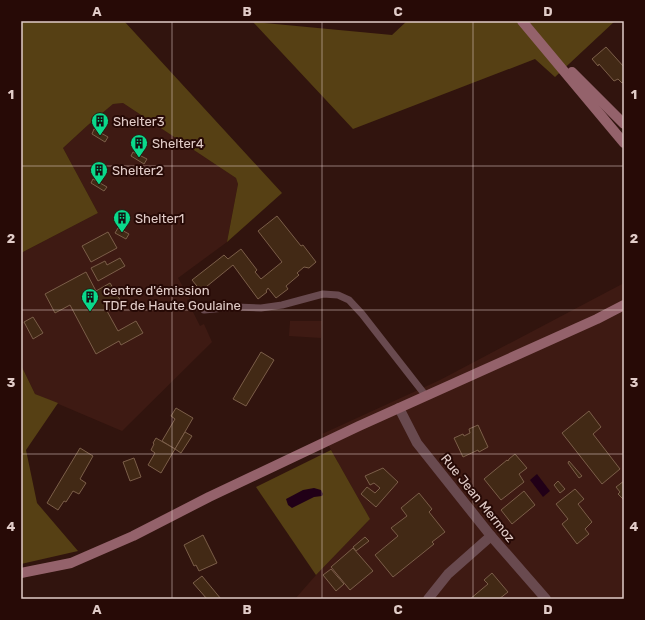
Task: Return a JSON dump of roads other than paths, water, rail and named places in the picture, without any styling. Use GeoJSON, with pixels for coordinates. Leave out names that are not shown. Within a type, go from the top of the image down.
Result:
{"type":"FeatureCollection","features":[{"type":"Feature","properties":{"kind":"street"},"geometry":{"type":"LineString","coordinates":[[522,21],[624,124]]}},
{"type":"Feature","properties":{"kind":"street"},"geometry":{"type":"LineString","coordinates":[[537,37],[624,142]]}},
{"type":"Feature","properties":{"kind":"street"},"geometry":{"type":"LineString","coordinates":[[21,573],[71,562],[133,536],[209,497],[398,408],[597,319],[624,305]]}},
{"type":"Feature","properties":{"kind":"street","name":"Rue Jean Mermoz"},"geometry":{"type":"LineString","coordinates":[[398,408],[417,443],[491,536],[546,599]]}},
{"type":"Feature","properties":{"kind":"street"},"geometry":{"type":"LineString","coordinates":[[428,599],[448,574],[491,536]]}},
{"type":"Feature","properties":{"kind":"lane"},"geometry":{"type":"LineString","coordinates":[[204,310],[235,307],[261,308],[323,294],[338,295],[349,300],[362,314],[426,396]]}},
{"type":"Feature","properties":{"kind":"place","name":"Shelter3"},"geometry":{"type":"Point","coordinates":[100,136]}},
{"type":"Feature","properties":{"kind":"place","name":"Shelter4"},"geometry":{"type":"Point","coordinates":[139,158]}},
{"type":"Feature","properties":{"kind":"place","name":"Shelter2"},"geometry":{"type":"Point","coordinates":[99,185]}},
{"type":"Feature","properties":{"kind":"place","name":"Shelter1"},"geometry":{"type":"Point","coordinates":[122,233]}},
{"type":"Feature","properties":{"kind":"place","name":"centre d'émission TDF de Haute Goulaine"},"geometry":{"type":"Point","coordinates":[90,312]}}]}
